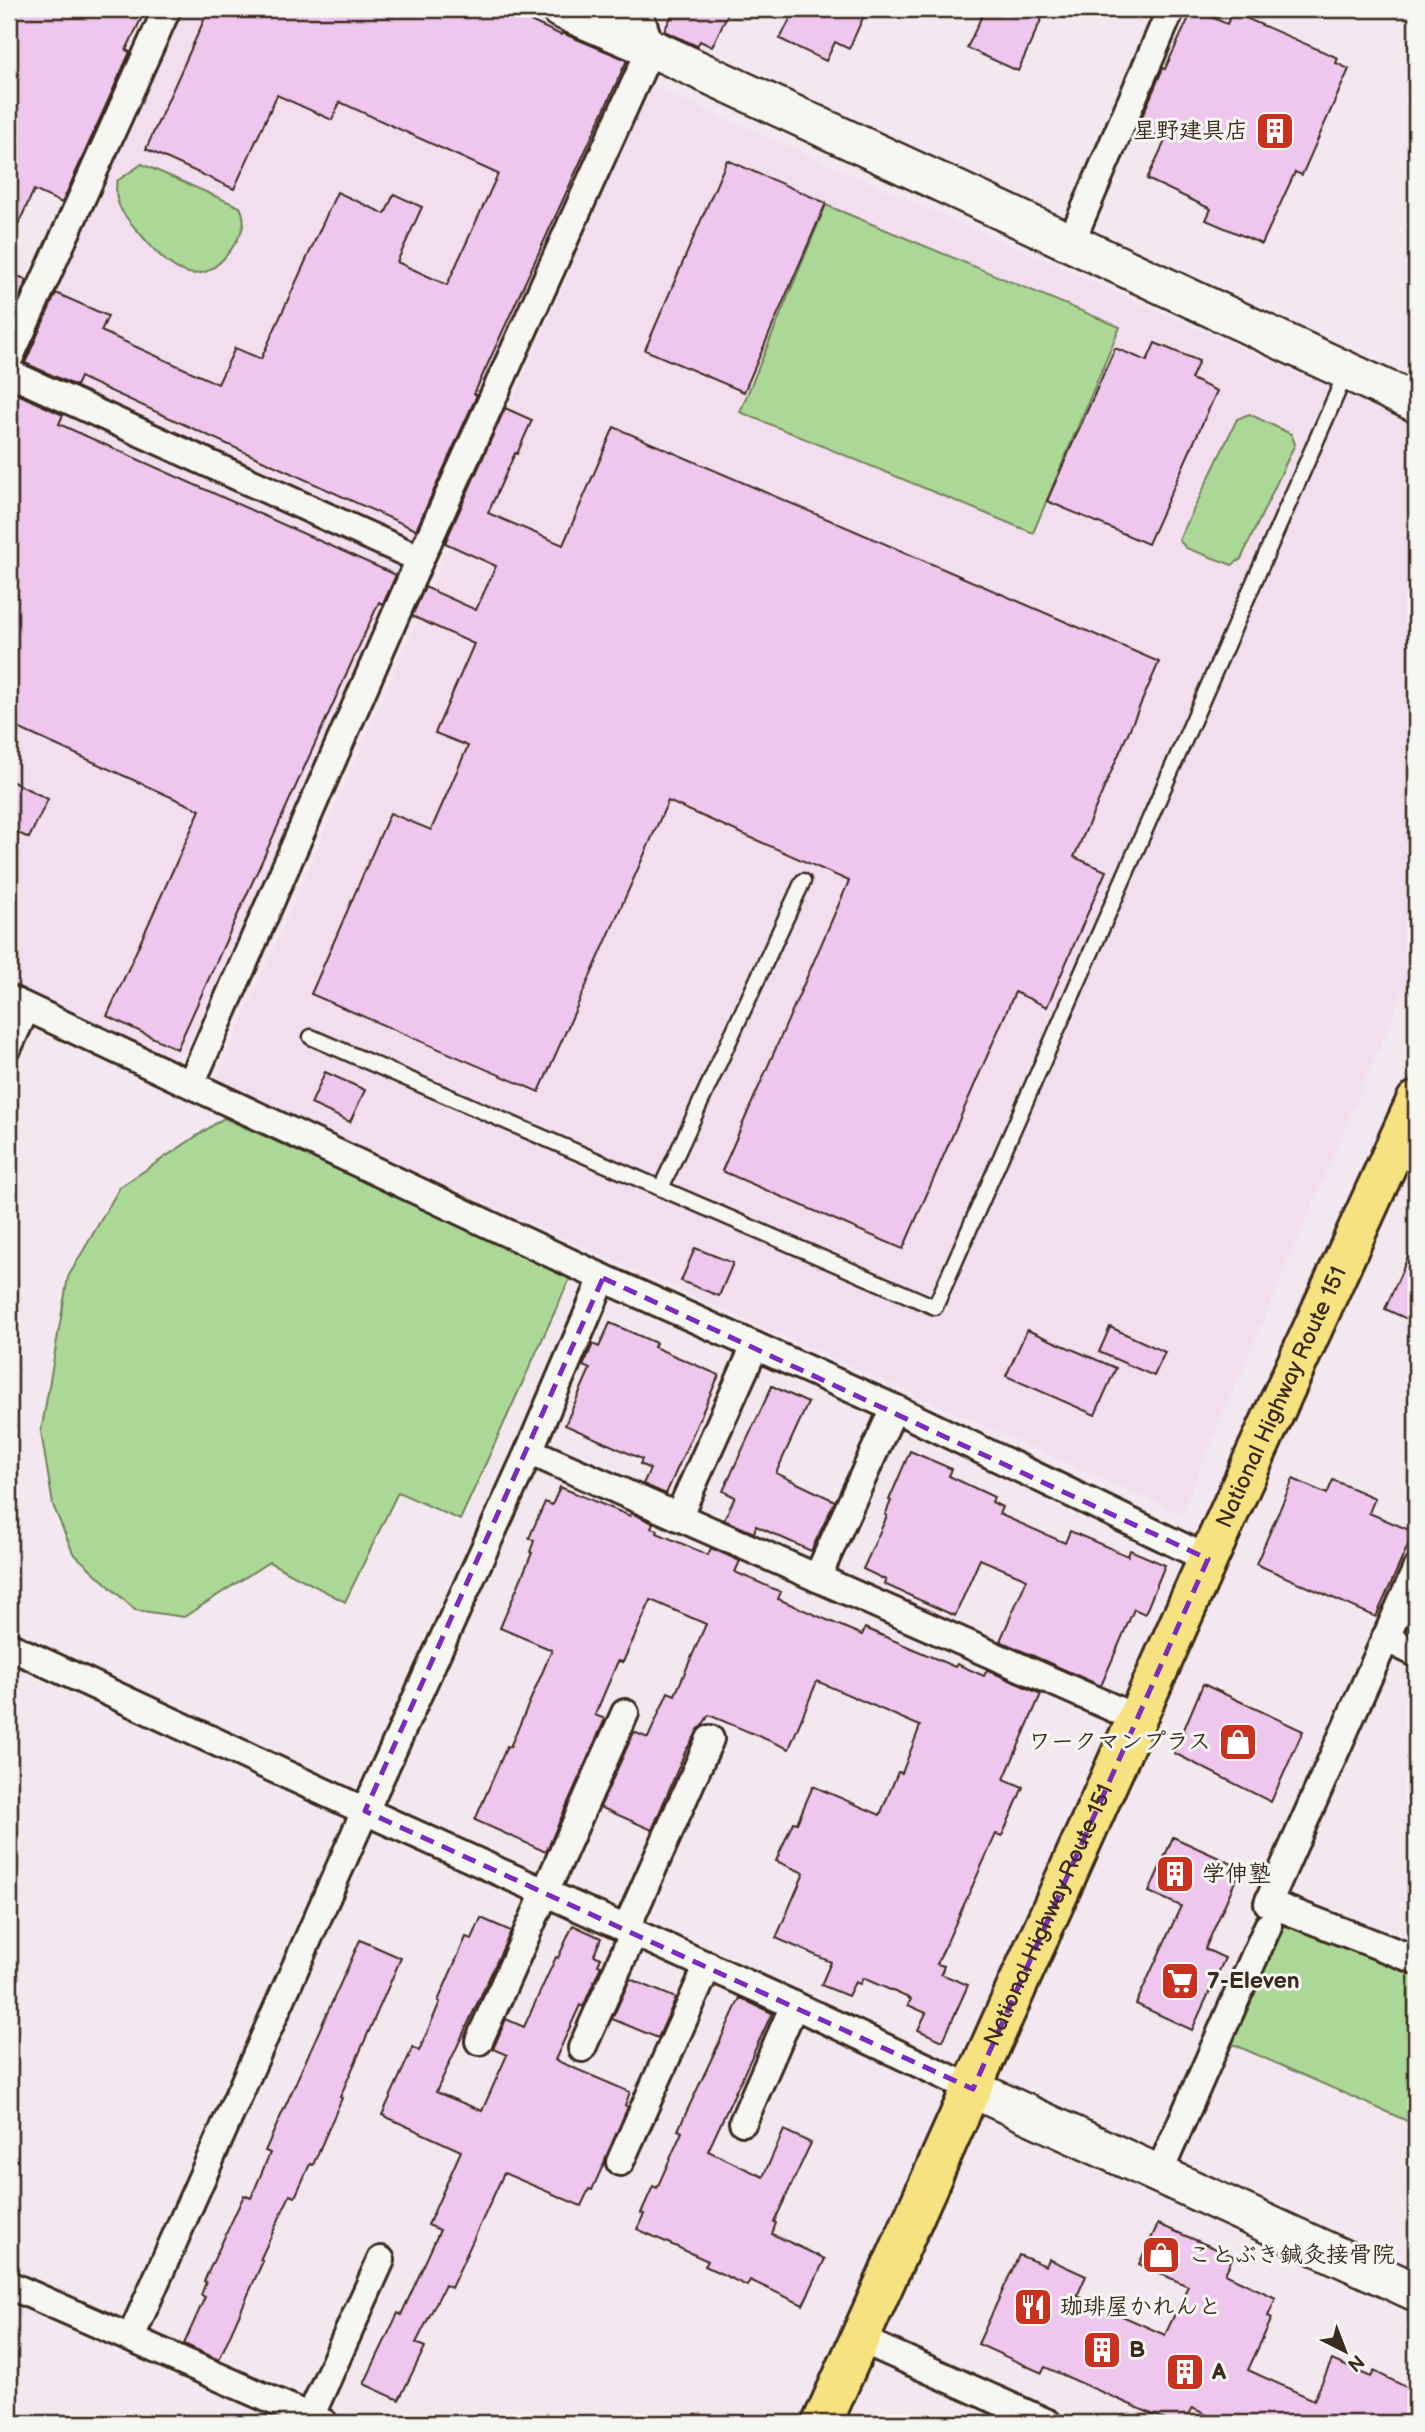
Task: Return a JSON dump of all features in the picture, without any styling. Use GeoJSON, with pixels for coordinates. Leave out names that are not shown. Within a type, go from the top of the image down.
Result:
{"type":"FeatureCollection","features":[{"type":"Feature","properties":{"kind":"highway","name":"National Highway Route 151"},"geometry":{"type":"LineString","coordinates":[[822,2423],[1416,1101]]}},
{"type":"Feature","properties":{"kind":"main road"},"geometry":{"type":"LineString","coordinates":[[560,9],[651,48],[1346,373],[1416,403]]}},
{"type":"Feature","properties":{"kind":"main road"},"geometry":{"type":"LineString","coordinates":[[973,2089],[1416,2292]]}},
{"type":"Feature","properties":{"kind":"street"},"geometry":{"type":"LineString","coordinates":[[9,359],[167,9]]}},
{"type":"Feature","properties":{"kind":"street"},"geometry":{"type":"LineString","coordinates":[[191,1084],[421,559],[651,48],[638,9]]}},
{"type":"Feature","properties":{"kind":"street"},"geometry":{"type":"LineString","coordinates":[[1070,244],[1171,9]]}},
{"type":"Feature","properties":{"kind":"street"},"geometry":{"type":"LineString","coordinates":[[9,373],[421,559]]}},
{"type":"Feature","properties":{"kind":"street"},"geometry":{"type":"LineString","coordinates":[[9,1045],[18,1004],[603,1278],[894,1408],[1208,1559]]}},
{"type":"Feature","properties":{"kind":"street"},"geometry":{"type":"LineString","coordinates":[[131,2337],[529,1451],[603,1278]]}},
{"type":"Feature","properties":{"kind":"street"},"geometry":{"type":"LineString","coordinates":[[678,1517],[755,1346]]}},
{"type":"Feature","properties":{"kind":"street"},"geometry":{"type":"LineString","coordinates":[[817,1578],[894,1408]]}},
{"type":"Feature","properties":{"kind":"street"},"geometry":{"type":"LineString","coordinates":[[529,1451],[1138,1719]]}},
{"type":"Feature","properties":{"kind":"street"},"geometry":{"type":"LineString","coordinates":[[1416,1570],[1268,1903],[1416,1961]]}},
{"type":"Feature","properties":{"kind":"street"},"geometry":{"type":"LineString","coordinates":[[1385,1639],[1416,1653]]}},
{"type":"Feature","properties":{"kind":"street"},"geometry":{"type":"LineString","coordinates":[[9,1646],[973,2089]]}},
{"type":"Feature","properties":{"kind":"street"},"geometry":{"type":"LineString","coordinates":[[479,2041],[625,1713]]}},
{"type":"Feature","properties":{"kind":"street"},"geometry":{"type":"LineString","coordinates":[[582,2049],[710,1740]]}},
{"type":"Feature","properties":{"kind":"street"},"geometry":{"type":"LineString","coordinates":[[1159,2173],[1268,1926]]}},
{"type":"Feature","properties":{"kind":"street"},"geometry":{"type":"LineString","coordinates":[[620,2162],[708,1965]]}},
{"type":"Feature","properties":{"kind":"street"},"geometry":{"type":"LineString","coordinates":[[743,2122],[794,2005]]}},
{"type":"Feature","properties":{"kind":"street"},"geometry":{"type":"LineString","coordinates":[[9,2285],[317,2420],[381,2260]]}},
{"type":"Feature","properties":{"kind":"street"},"geometry":{"type":"LineString","coordinates":[[860,2339],[1048,2423]]}},
{"type":"Feature","properties":{"kind":"lane"},"geometry":{"type":"LineString","coordinates":[[311,1037],[935,1307],[1346,373]]}},
{"type":"Feature","properties":{"kind":"lane"},"geometry":{"type":"LineString","coordinates":[[661,1188],[803,881]]}},
{"type":"Feature","properties":{"kind":"highlighted area"},"geometry":{"type":"Polygon","coordinates":[[[603,1278],[1208,1559],[973,2089],[365,1811],[603,1278]]]}},
{"type":"Feature","properties":{"kind":"shaded area"},"geometry":{"type":"Polygon","coordinates":[[[180,9],[544,9],[624,45],[630,64],[420,530],[406,539],[32,369],[26,352],[180,9]]]}},
{"type":"Feature","properties":{"kind":"shaded area"},"geometry":{"type":"Polygon","coordinates":[[[651,85],[1416,426],[1416,962],[1181,1514],[215,1082],[651,85]]]}},
{"type":"Feature","properties":{"kind":"shaded area"},"geometry":{"type":"Polygon","coordinates":[[[23,397],[395,560],[400,574],[186,1051],[171,1058],[9,986],[9,402],[23,397]]]}},
{"type":"Feature","properties":{"kind":"green space"},"geometry":{"type":"Polygon","coordinates":[[[142,164],[240,207],[244,221],[241,233],[224,258],[212,268],[201,273],[178,269],[155,251],[122,212],[117,198],[117,181],[142,164]]]}},
{"type":"Feature","properties":{"kind":"green space"},"geometry":{"type":"Polygon","coordinates":[[[826,205],[1120,327],[1033,533],[740,412],[826,205]]]}},
{"type":"Feature","properties":{"kind":"green space"},"geometry":{"type":"Polygon","coordinates":[[[1249,414],[1291,434],[1295,444],[1241,559],[1232,565],[1186,548],[1179,540],[1237,419],[1249,414]]]}},
{"type":"Feature","properties":{"kind":"green space"},"geometry":{"type":"Polygon","coordinates":[[[224,1118],[571,1276],[460,1520],[398,1492],[345,1602],[269,1562],[184,1617],[135,1610],[73,1553],[53,1505],[41,1432],[68,1277],[120,1187],[224,1118]]]}},
{"type":"Feature","properties":{"kind":"green space"},"geometry":{"type":"Polygon","coordinates":[[[1286,1919],[1416,1973],[1416,2125],[1228,2042],[1286,1919]]]}},
{"type":"Feature","properties":{"kind":"building"},"geometry":{"type":"Polygon","coordinates":[[[9,9],[146,9],[126,50],[130,52],[62,203],[34,190],[9,244],[9,9]]]}},
{"type":"Feature","properties":{"kind":"building"},"geometry":{"type":"Polygon","coordinates":[[[209,9],[504,9],[561,35],[562,33],[627,60],[474,394],[477,395],[416,530],[80,377],[76,386],[25,363],[56,293],[108,316],[101,331],[218,384],[235,348],[261,359],[337,192],[385,214],[394,194],[422,207],[397,262],[447,285],[498,174],[340,102],[332,120],[277,95],[234,189],[146,149],[209,9]]]}},
{"type":"Feature","properties":{"kind":"building"},"geometry":{"type":"Polygon","coordinates":[[[675,9],[730,9],[712,47],[700,41],[697,46],[664,31],[675,9]]]}},
{"type":"Feature","properties":{"kind":"building"},"geometry":{"type":"Polygon","coordinates":[[[795,9],[867,9],[849,49],[835,42],[826,61],[780,39],[795,9]]]}},
{"type":"Feature","properties":{"kind":"building"},"geometry":{"type":"Polygon","coordinates":[[[985,9],[1046,9],[1018,71],[967,48],[985,9]]]}},
{"type":"Feature","properties":{"kind":"building"},"geometry":{"type":"Polygon","coordinates":[[[1193,9],[1227,24],[1232,12],[1338,58],[1336,63],[1349,69],[1302,175],[1295,172],[1262,244],[1206,220],[1211,209],[1147,179],[1166,139],[1138,126],[1193,9]]]}},
{"type":"Feature","properties":{"kind":"building"},"geometry":{"type":"Polygon","coordinates":[[[727,160],[826,203],[744,392],[645,350],[727,160]]]}},
{"type":"Feature","properties":{"kind":"building"},"geometry":{"type":"Polygon","coordinates":[[[9,272],[27,280],[9,321],[9,272]]]}},
{"type":"Feature","properties":{"kind":"building"},"geometry":{"type":"Polygon","coordinates":[[[1155,343],[1199,361],[1191,379],[1217,391],[1148,544],[1047,501],[1115,348],[1147,361],[1155,343]]]}},
{"type":"Feature","properties":{"kind":"building"},"geometry":{"type":"Polygon","coordinates":[[[9,390],[63,415],[59,424],[396,575],[383,604],[379,602],[177,1049],[107,1016],[200,810],[9,724],[9,390]]]}},
{"type":"Feature","properties":{"kind":"building"},"geometry":{"type":"Polygon","coordinates":[[[505,408],[532,420],[488,513],[563,545],[614,427],[1159,662],[1074,857],[1106,871],[1047,1007],[1015,992],[903,1249],[722,1171],[849,881],[668,801],[539,1092],[311,994],[390,813],[431,830],[468,746],[435,733],[474,644],[412,616],[425,587],[476,610],[496,566],[445,543],[505,408]]]}},
{"type":"Feature","properties":{"kind":"building"},"geometry":{"type":"Polygon","coordinates":[[[9,780],[48,799],[29,838],[9,829],[9,780]]]}},
{"type":"Feature","properties":{"kind":"building"},"geometry":{"type":"Polygon","coordinates":[[[325,1072],[365,1090],[350,1122],[311,1104],[325,1072]]]}},
{"type":"Feature","properties":{"kind":"building"},"geometry":{"type":"Polygon","coordinates":[[[1416,1239],[1416,1323],[1385,1309],[1416,1239]]]}},
{"type":"Feature","properties":{"kind":"building"},"geometry":{"type":"Polygon","coordinates":[[[695,1248],[733,1263],[719,1296],[681,1281],[695,1248]]]}},
{"type":"Feature","properties":{"kind":"building"},"geometry":{"type":"Polygon","coordinates":[[[610,1323],[656,1343],[654,1347],[719,1375],[666,1494],[643,1484],[650,1469],[640,1464],[642,1459],[565,1425],[590,1369],[583,1366],[593,1344],[599,1347],[610,1323]]]}},
{"type":"Feature","properties":{"kind":"building"},"geometry":{"type":"Polygon","coordinates":[[[1110,1327],[1165,1352],[1154,1376],[1099,1352],[1110,1327]]]}},
{"type":"Feature","properties":{"kind":"building"},"geometry":{"type":"Polygon","coordinates":[[[1027,1330],[1116,1368],[1095,1415],[1006,1376],[1027,1330]]]}},
{"type":"Feature","properties":{"kind":"building"},"geometry":{"type":"Polygon","coordinates":[[[772,1386],[808,1403],[776,1473],[835,1501],[811,1551],[756,1526],[754,1533],[724,1520],[735,1497],[723,1491],[772,1386]]]}},
{"type":"Feature","properties":{"kind":"building"},"geometry":{"type":"Polygon","coordinates":[[[910,1451],[952,1469],[949,1476],[994,1497],[992,1502],[1002,1507],[999,1514],[1065,1543],[1070,1531],[1128,1556],[1130,1550],[1165,1565],[1145,1614],[1134,1609],[1101,1686],[1000,1641],[1027,1579],[980,1559],[955,1616],[884,1584],[886,1580],[863,1569],[887,1516],[885,1515],[891,1501],[889,1500],[910,1451]]]}},
{"type":"Feature","properties":{"kind":"building"},"geometry":{"type":"Polygon","coordinates":[[[1293,1479],[1327,1494],[1333,1480],[1375,1498],[1369,1513],[1414,1532],[1376,1617],[1256,1564],[1293,1479]]]}},
{"type":"Feature","properties":{"kind":"building"},"geometry":{"type":"Polygon","coordinates":[[[560,1487],[653,1523],[651,1528],[658,1530],[657,1533],[708,1555],[711,1548],[740,1561],[735,1572],[781,1592],[778,1599],[862,1635],[865,1628],[955,1667],[957,1664],[984,1676],[987,1670],[1041,1694],[1004,1779],[1023,1787],[1002,1836],[996,1834],[937,1964],[944,1966],[941,1974],[968,1985],[943,2041],[918,2030],[926,2013],[908,2005],[911,1999],[863,1978],[860,1984],[855,1982],[848,1996],[821,1985],[831,1962],[776,1938],[804,1873],[776,1861],[813,1786],[880,1815],[898,1772],[902,1773],[920,1726],[817,1681],[789,1749],[709,1715],[686,1750],[652,1830],[600,1807],[634,1732],[648,1738],[668,1692],[675,1695],[706,1624],[651,1600],[623,1662],[618,1661],[595,1715],[605,1719],[546,1852],[475,1820],[552,1650],[500,1628],[532,1553],[530,1552],[534,1541],[529,1538],[545,1502],[552,1505],[560,1487]]]}},
{"type":"Feature","properties":{"kind":"building","name":"ワークマンプラス"},"geometry":{"type":"Polygon","coordinates":[[[1203,1684],[1303,1731],[1271,1802],[1174,1753],[1203,1684]]]}},
{"type":"Feature","properties":{"kind":"building"},"geometry":{"type":"Polygon","coordinates":[[[1173,1837],[1241,1868],[1205,1949],[1225,1958],[1192,2030],[1136,2004],[1181,1906],[1149,1892],[1173,1837]]]}},
{"type":"Feature","properties":{"kind":"building"},"geometry":{"type":"Polygon","coordinates":[[[481,1918],[511,1931],[436,2092],[482,2111],[507,2055],[493,2049],[506,2019],[524,2027],[573,1925],[601,1938],[594,1955],[601,1958],[598,1965],[601,1966],[555,2060],[630,2092],[625,2105],[628,2107],[592,2190],[589,2189],[581,2206],[504,2173],[451,2288],[445,2285],[416,2343],[425,2347],[399,2400],[364,2384],[398,2313],[401,2315],[440,2230],[428,2225],[461,2151],[382,2115],[413,2047],[419,2051],[466,1937],[472,1939],[481,1918]]]}},
{"type":"Feature","properties":{"kind":"building"},"geometry":{"type":"Polygon","coordinates":[[[360,1940],[401,1958],[313,2165],[310,2164],[295,2197],[290,2195],[219,2360],[184,2344],[205,2297],[201,2295],[206,2282],[204,2281],[244,2195],[251,2198],[270,2153],[265,2151],[360,1940]]]}},
{"type":"Feature","properties":{"kind":"building"},"geometry":{"type":"Polygon","coordinates":[[[630,1979],[676,1998],[658,2038],[612,2019],[630,1979]]]}},
{"type":"Feature","properties":{"kind":"building"},"geometry":{"type":"Polygon","coordinates":[[[740,1998],[772,2013],[708,2151],[763,2177],[784,2130],[811,2143],[774,2222],[776,2223],[772,2234],[825,2259],[803,2305],[750,2280],[747,2286],[705,2266],[708,2261],[637,2229],[653,2186],[657,2188],[682,2132],[678,2130],[740,1998]]]}},
{"type":"Feature","properties":{"kind":"building"},"geometry":{"type":"Polygon","coordinates":[[[1158,2224],[1233,2256],[1225,2274],[1276,2298],[1268,2316],[1272,2318],[1248,2370],[1314,2400],[1332,2360],[1371,2377],[1374,2371],[1416,2392],[1416,2423],[1225,2423],[1192,2408],[1185,2423],[1172,2423],[1045,2367],[1042,2373],[978,2344],[1019,2255],[1046,2266],[1049,2259],[1086,2276],[1077,2296],[1165,2335],[1188,2286],[1139,2264],[1158,2224]]]}},
{"type":"Feature","properties":{"kind":"place","name":"星野建具店"},"geometry":{"type":"Point","coordinates":[1275,131]}},
{"type":"Feature","properties":{"kind":"place","name":"ワークマンプラス"},"geometry":{"type":"Point","coordinates":[1238,1742]}},
{"type":"Feature","properties":{"kind":"place","name":"学伸塾"},"geometry":{"type":"Point","coordinates":[1175,1874]}},
{"type":"Feature","properties":{"kind":"place","name":"7-Eleven"},"geometry":{"type":"Point","coordinates":[1180,1981]}},
{"type":"Feature","properties":{"kind":"place","name":"ことぶき鍼灸接骨院"},"geometry":{"type":"Point","coordinates":[1161,2255]}},
{"type":"Feature","properties":{"kind":"place","name":"珈琲屋かれんと"},"geometry":{"type":"Point","coordinates":[1033,2307]}},
{"type":"Feature","properties":{"kind":"place","name":"B"},"geometry":{"type":"Point","coordinates":[1102,2350]}},
{"type":"Feature","properties":{"kind":"place","name":"A"},"geometry":{"type":"Point","coordinates":[1185,2372]}}]}
